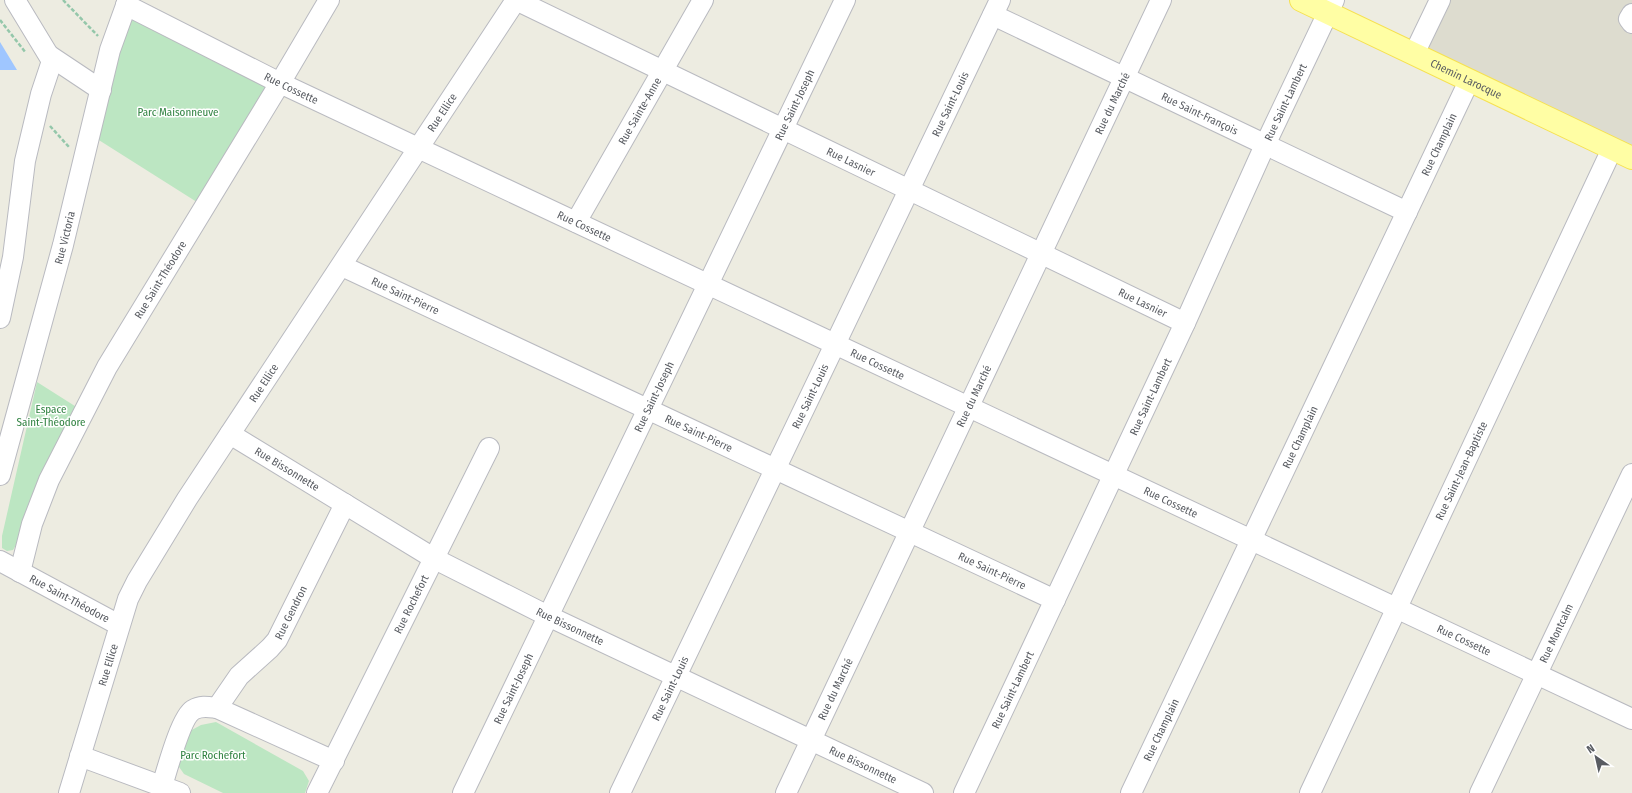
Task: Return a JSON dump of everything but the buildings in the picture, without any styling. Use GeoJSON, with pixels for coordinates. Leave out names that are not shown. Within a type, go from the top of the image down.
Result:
{"type":"FeatureCollection","features":[{"type":"Feature","properties":{"kind":"main road","name":"Chemin Larocque"},"geometry":{"type":"LineString","coordinates":[[1301,0],[1331,7],[1414,54],[1632,158]]}},
{"type":"Feature","properties":{"kind":"street"},"geometry":{"type":"LineString","coordinates":[[0,318],[13,257],[25,161],[46,74],[52,61],[14,0]]}},
{"type":"Feature","properties":{"kind":"street","name":"Rue Saint-Théodore"},"geometry":{"type":"LineString","coordinates":[[20,572],[32,524],[49,480],[100,381],[122,342],[280,83],[328,0]]}},
{"type":"Feature","properties":{"kind":"street","name":"Rue Lasnier"},"geometry":{"type":"LineString","coordinates":[[516,0],[1185,323]]}},
{"type":"Feature","properties":{"kind":"street","name":"Rue Ellice"},"geometry":{"type":"LineString","coordinates":[[69,793],[119,625],[128,599],[137,581],[187,499],[516,0]]}},
{"type":"Feature","properties":{"kind":"street","name":"Rue Sainte-Anne"},"geometry":{"type":"LineString","coordinates":[[576,222],[661,70],[703,0]]}},
{"type":"Feature","properties":{"kind":"street","name":"Rue Saint-Joseph"},"geometry":{"type":"LineString","coordinates":[[463,793],[845,0]]}},
{"type":"Feature","properties":{"kind":"street","name":"Rue du Marché"},"geometry":{"type":"LineString","coordinates":[[786,793],[1161,0]]}},
{"type":"Feature","properties":{"kind":"street"},"geometry":{"type":"LineString","coordinates":[[1414,54],[1440,0]]}},
{"type":"Feature","properties":{"kind":"street","name":"Rue Victoria"},"geometry":{"type":"LineString","coordinates":[[0,476],[63,245],[110,50],[127,3]]}},
{"type":"Feature","properties":{"kind":"street","name":"Rue Cossette"},"geometry":{"type":"LineString","coordinates":[[127,3],[280,83],[1632,719]]}},
{"type":"Feature","properties":{"kind":"street","name":"Rue Saint-Lambert"},"geometry":{"type":"LineString","coordinates":[[964,793],[1185,323],[1265,145],[1331,7]]}},
{"type":"Feature","properties":{"kind":"street","name":"Rue Saint-François"},"geometry":{"type":"LineString","coordinates":[[997,8],[1124,78],[1407,212]]}},
{"type":"Feature","properties":{"kind":"street","name":"Rue Saint-Louis"},"geometry":{"type":"LineString","coordinates":[[620,793],[997,8]]}},
{"type":"Feature","properties":{"kind":"street"},"geometry":{"type":"LineString","coordinates":[[1632,14],[1629,19],[1632,23]]}},
{"type":"Feature","properties":{"kind":"street"},"geometry":{"type":"LineString","coordinates":[[50,56],[101,90]]}},
{"type":"Feature","properties":{"kind":"street","name":"Rue Champlain"},"geometry":{"type":"LineString","coordinates":[[1131,793],[1470,81]]}},
{"type":"Feature","properties":{"kind":"street","name":"Rue Saint-Jean-Baptiste"},"geometry":{"type":"LineString","coordinates":[[1310,793],[1612,149]]}},
{"type":"Feature","properties":{"kind":"street","name":"Rue Saint-Pierre"},"geometry":{"type":"LineString","coordinates":[[342,266],[1055,600]]}},
{"type":"Feature","properties":{"kind":"street","name":"Rue Bissonnette"},"geometry":{"type":"LineString","coordinates":[[230,434],[435,559],[548,616],[923,793]]}},
{"type":"Feature","properties":{"kind":"street","name":"Rue Rochefort"},"geometry":{"type":"LineString","coordinates":[[317,793],[489,448]]}},
{"type":"Feature","properties":{"kind":"street","name":"Rue Montcalm"},"geometry":{"type":"LineString","coordinates":[[1480,793],[1632,474]]}},
{"type":"Feature","properties":{"kind":"street","name":"Rue Gendron"},"geometry":{"type":"LineString","coordinates":[[217,708],[239,676],[277,640],[345,504]]}},
{"type":"Feature","properties":{"kind":"street","name":"Rue Saint-Théodore"},"geometry":{"type":"LineString","coordinates":[[0,560],[119,625]]}},
{"type":"Feature","properties":{"kind":"street"},"geometry":{"type":"LineString","coordinates":[[80,756],[171,789],[187,714],[201,706],[217,708],[334,761]]}},
{"type":"Feature","properties":{"kind":"path"},"geometry":{"type":"LineString","coordinates":[[64,0],[110,50]]}},
{"type":"Feature","properties":{"kind":"path"},"geometry":{"type":"LineString","coordinates":[[0,20],[27,54]]}},
{"type":"Feature","properties":{"kind":"path"},"geometry":{"type":"LineString","coordinates":[[47,120],[50,127],[66,142],[70,149],[69,153]]}},
{"type":"Feature","properties":{"kind":"shaded area"},"geometry":{"type":"Polygon","coordinates":[[[1443,0],[1632,0],[1632,155],[1417,54],[1443,0]]]}},
{"type":"Feature","properties":{"kind":"green space","name":"Parc Maisonneuve"},"geometry":{"type":"Polygon","coordinates":[[[132,14],[272,85],[200,204],[94,137],[118,49],[132,14]]]}},
{"type":"Feature","properties":{"kind":"green space","name":"Espace Saint-Théodore"},"geometry":{"type":"Polygon","coordinates":[[[37,382],[78,408],[16,545],[13,550],[7,551],[2,548],[2,536],[37,382]]]}},
{"type":"Feature","properties":{"kind":"green space","name":"Parc Rochefort"},"geometry":{"type":"Polygon","coordinates":[[[216,722],[303,771],[309,781],[305,793],[223,793],[184,774],[177,764],[188,732],[201,725],[216,722]]]}},
{"type":"Feature","properties":{"kind":"water"},"geometry":{"type":"Polygon","coordinates":[[[0,42],[17,70],[0,70],[0,42]]]}}]}
